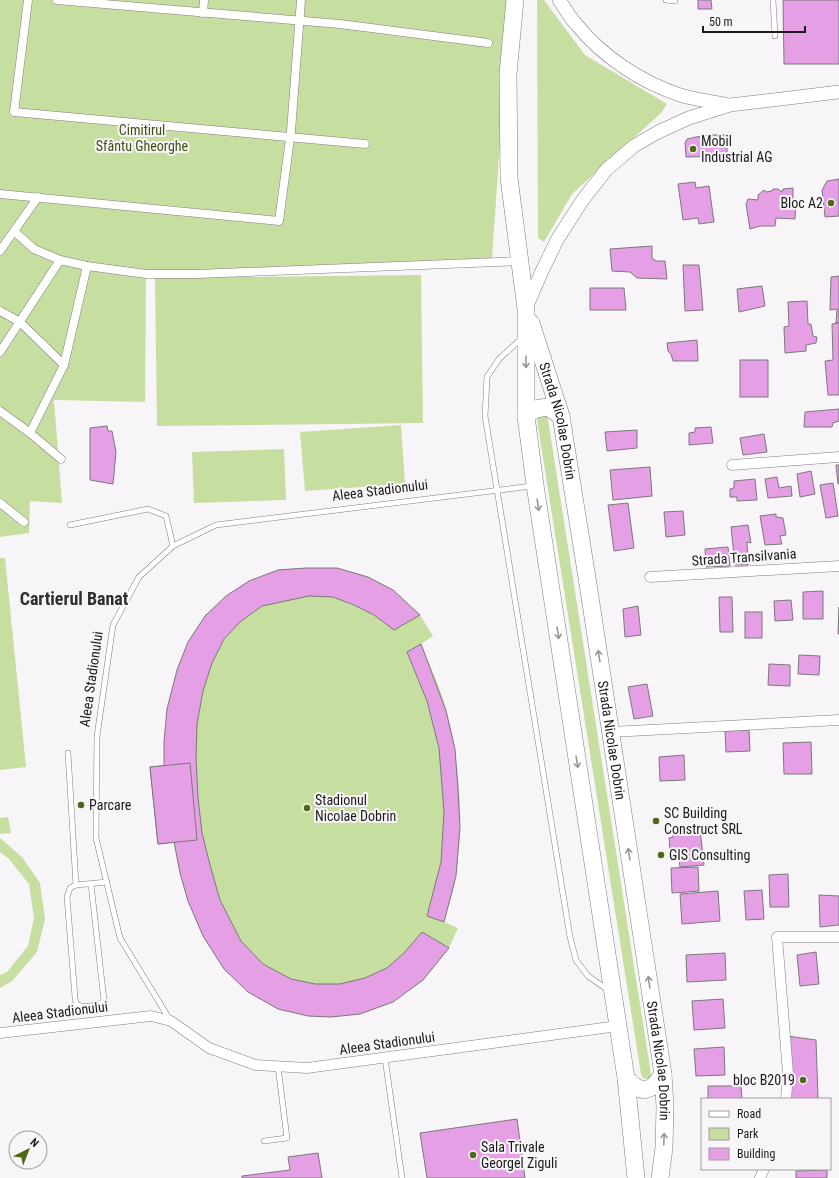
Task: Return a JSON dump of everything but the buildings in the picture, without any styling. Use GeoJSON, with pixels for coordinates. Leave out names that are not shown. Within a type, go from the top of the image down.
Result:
{"type":"FeatureCollection","features":[{"type":"Feature","properties":{"kind":"main road","name":"Strada Nicolae Dobrin"},"geometry":{"type":"LineString","coordinates":[[516,0],[508,74],[509,178],[526,309],[526,416],[535,486],[626,1078],[636,1178]]}},
{"type":"Feature","properties":{"kind":"main road","name":"Strada Nicolae Dobrin"},"geometry":{"type":"LineString","coordinates":[[526,309],[561,416],[611,732],[663,1074],[665,1107],[664,1148],[660,1178]]}},
{"type":"Feature","properties":{"kind":"main road"},"geometry":{"type":"LineString","coordinates":[[526,416],[535,409],[548,408],[561,416]]}},
{"type":"Feature","properties":{"kind":"main road"},"geometry":{"type":"LineString","coordinates":[[626,1078],[638,1088],[645,1090],[652,1088],[663,1074]]}},
{"type":"Feature","properties":{"kind":"street"},"geometry":{"type":"LineString","coordinates":[[28,0],[14,112],[365,144]]}},
{"type":"Feature","properties":{"kind":"street"},"geometry":{"type":"LineString","coordinates":[[57,0],[340,24],[488,43]]}},
{"type":"Feature","properties":{"kind":"street"},"geometry":{"type":"LineString","coordinates":[[203,13],[204,0]]}},
{"type":"Feature","properties":{"kind":"street"},"geometry":{"type":"LineString","coordinates":[[0,194],[279,221],[290,138],[301,0]]}},
{"type":"Feature","properties":{"kind":"street"},"geometry":{"type":"LineString","coordinates":[[559,0],[576,25],[605,54],[634,74],[681,95],[730,105]]}},
{"type":"Feature","properties":{"kind":"street"},"geometry":{"type":"LineString","coordinates":[[526,309],[557,240],[582,201],[606,170],[634,146],[658,132],[689,118],[730,105],[839,92]]}},
{"type":"Feature","properties":{"kind":"street"},"geometry":{"type":"LineString","coordinates":[[0,251],[38,197]]}},
{"type":"Feature","properties":{"kind":"street"},"geometry":{"type":"LineString","coordinates":[[14,231],[34,249],[60,260],[87,266],[146,274],[191,274],[520,261]]}},
{"type":"Feature","properties":{"kind":"street"},"geometry":{"type":"LineString","coordinates":[[0,352],[60,260]]}},
{"type":"Feature","properties":{"kind":"street"},"geometry":{"type":"LineString","coordinates":[[30,433],[64,365],[87,266]]}},
{"type":"Feature","properties":{"kind":"street"},"geometry":{"type":"LineString","coordinates":[[0,311],[20,322],[64,365]]}},
{"type":"Feature","properties":{"kind":"street"},"geometry":{"type":"LineString","coordinates":[[0,411],[30,433],[61,459]]}},
{"type":"Feature","properties":{"kind":"street"},"geometry":{"type":"LineString","coordinates":[[732,465],[839,458]]}},
{"type":"Feature","properties":{"kind":"street"},"geometry":{"type":"LineString","coordinates":[[0,503],[24,522]]}},
{"type":"Feature","properties":{"kind":"street","name":"Strada Transilvania"},"geometry":{"type":"LineString","coordinates":[[650,577],[839,566]]}},
{"type":"Feature","properties":{"kind":"street"},"geometry":{"type":"LineString","coordinates":[[611,732],[839,720]]}},
{"type":"Feature","properties":{"kind":"street"},"geometry":{"type":"LineString","coordinates":[[786,1098],[788,1073],[777,937],[839,937]]}},
{"type":"Feature","properties":{"kind":"street","name":"Aleea Stadionului"},"geometry":{"type":"LineString","coordinates":[[0,1033],[151,1016],[171,1021],[209,1048],[256,1065],[307,1068],[618,1026]]}},
{"type":"Feature","properties":{"kind":"lane"},"geometry":{"type":"LineString","coordinates":[[666,0],[674,1]]}},
{"type":"Feature","properties":{"kind":"lane"},"geometry":{"type":"LineString","coordinates":[[773,0],[775,36]]}},
{"type":"Feature","properties":{"kind":"lane"},"geometry":{"type":"LineString","coordinates":[[526,334],[499,359],[487,377],[485,416],[570,937],[576,960],[588,976],[613,993]]}},
{"type":"Feature","properties":{"kind":"lane","name":"Aleea Stadionului"},"geometry":{"type":"LineString","coordinates":[[171,1021],[120,938],[96,838],[97,736],[113,625],[139,577],[173,546],[216,525],[535,486]]}},
{"type":"Feature","properties":{"kind":"lane"},"geometry":{"type":"LineString","coordinates":[[70,525],[148,509],[166,516],[173,546]]}},
{"type":"Feature","properties":{"kind":"lane"},"geometry":{"type":"LineString","coordinates":[[68,753],[76,885]]}},
{"type":"Feature","properties":{"kind":"lane"},"geometry":{"type":"LineString","coordinates":[[91,884],[104,1001],[100,1004],[79,1006],[76,1004],[74,997],[67,897],[70,888],[76,885],[107,882]]}},
{"type":"Feature","properties":{"kind":"lane"},"geometry":{"type":"LineString","coordinates":[[385,1058],[402,1178]]}},
{"type":"Feature","properties":{"kind":"lane"},"geometry":{"type":"LineString","coordinates":[[264,1141],[287,1138],[278,1066]]}},
{"type":"Feature","properties":{"kind":"green space","name":"Cimitirul Sfântu Gheorghe"},"geometry":{"type":"Polygon","coordinates":[[[0,0],[510,0],[492,258],[146,277],[145,402],[54,400],[62,503],[30,501],[29,533],[0,537],[0,0]]]}},
{"type":"Feature","properties":{"kind":"green space"},"geometry":{"type":"Polygon","coordinates":[[[537,0],[544,0],[585,55],[667,104],[661,113],[572,194],[544,242],[538,238],[537,0]]]}},
{"type":"Feature","properties":{"kind":"green space"},"geometry":{"type":"Polygon","coordinates":[[[421,275],[423,423],[157,426],[155,278],[421,275]]]}},
{"type":"Feature","properties":{"kind":"green space"},"geometry":{"type":"Polygon","coordinates":[[[542,415],[547,417],[548,420],[651,1074],[650,1078],[646,1079],[642,1078],[641,1074],[537,420],[538,417],[542,415]]]}},
{"type":"Feature","properties":{"kind":"green space"},"geometry":{"type":"Polygon","coordinates":[[[401,425],[405,484],[305,491],[300,432],[401,425]]]}},
{"type":"Feature","properties":{"kind":"green space"},"geometry":{"type":"Polygon","coordinates":[[[284,449],[286,500],[194,503],[192,452],[284,449]]]}},
{"type":"Feature","properties":{"kind":"green space"},"geometry":{"type":"Polygon","coordinates":[[[0,558],[5,558],[26,767],[0,770],[0,558]]]}},
{"type":"Feature","properties":{"kind":"green space","name":"Stadionul Nicolae Dobrin"},"geometry":{"type":"Polygon","coordinates":[[[337,568],[368,577],[393,590],[420,615],[433,636],[421,644],[445,703],[458,772],[460,834],[454,887],[444,922],[458,928],[449,948],[423,980],[393,1002],[360,1014],[331,1017],[308,1016],[278,1009],[248,992],[224,969],[203,936],[188,901],[180,873],[174,842],[158,844],[150,767],[164,765],[167,709],[177,670],[188,642],[205,616],[226,596],[278,570],[337,568]]]}},
{"type":"Feature","properties":{"kind":"green space"},"geometry":{"type":"Polygon","coordinates":[[[8,817],[11,833],[0,834],[0,818],[8,817]]]}},
{"type":"Feature","properties":{"kind":"green space"},"geometry":{"type":"Polygon","coordinates":[[[0,838],[22,857],[40,883],[45,919],[37,952],[12,981],[0,988],[0,975],[7,972],[28,946],[34,918],[29,884],[9,859],[0,852],[0,838]]]}},
{"type":"Feature","properties":{"kind":"place","name":"Mobil Industrial AG"},"geometry":{"type":"Point","coordinates":[693,149]}},
{"type":"Feature","properties":{"kind":"place","name":"Bloc A2"},"geometry":{"type":"Point","coordinates":[831,203]}},
{"type":"Feature","properties":{"kind":"place","name":"Parcare"},"geometry":{"type":"Point","coordinates":[81,805]}},
{"type":"Feature","properties":{"kind":"place","name":"Stadionul Nicolae Dobrin"},"geometry":{"type":"Point","coordinates":[307,808]}},
{"type":"Feature","properties":{"kind":"place","name":"SC Building Construct SRL"},"geometry":{"type":"Point","coordinates":[656,821]}},
{"type":"Feature","properties":{"kind":"place","name":"GIS Consulting"},"geometry":{"type":"Point","coordinates":[661,855]}},
{"type":"Feature","properties":{"kind":"place","name":"bloc B2019"},"geometry":{"type":"Point","coordinates":[803,1080]}},
{"type":"Feature","properties":{"kind":"place","name":"Sala Trivale Georgel Ziguli"},"geometry":{"type":"Point","coordinates":[473,1155]}},
{"type":"Feature","properties":{"kind":"district","name":"Cartierul Banat"},"geometry":{"type":"Point","coordinates":[74,598]}}]}
